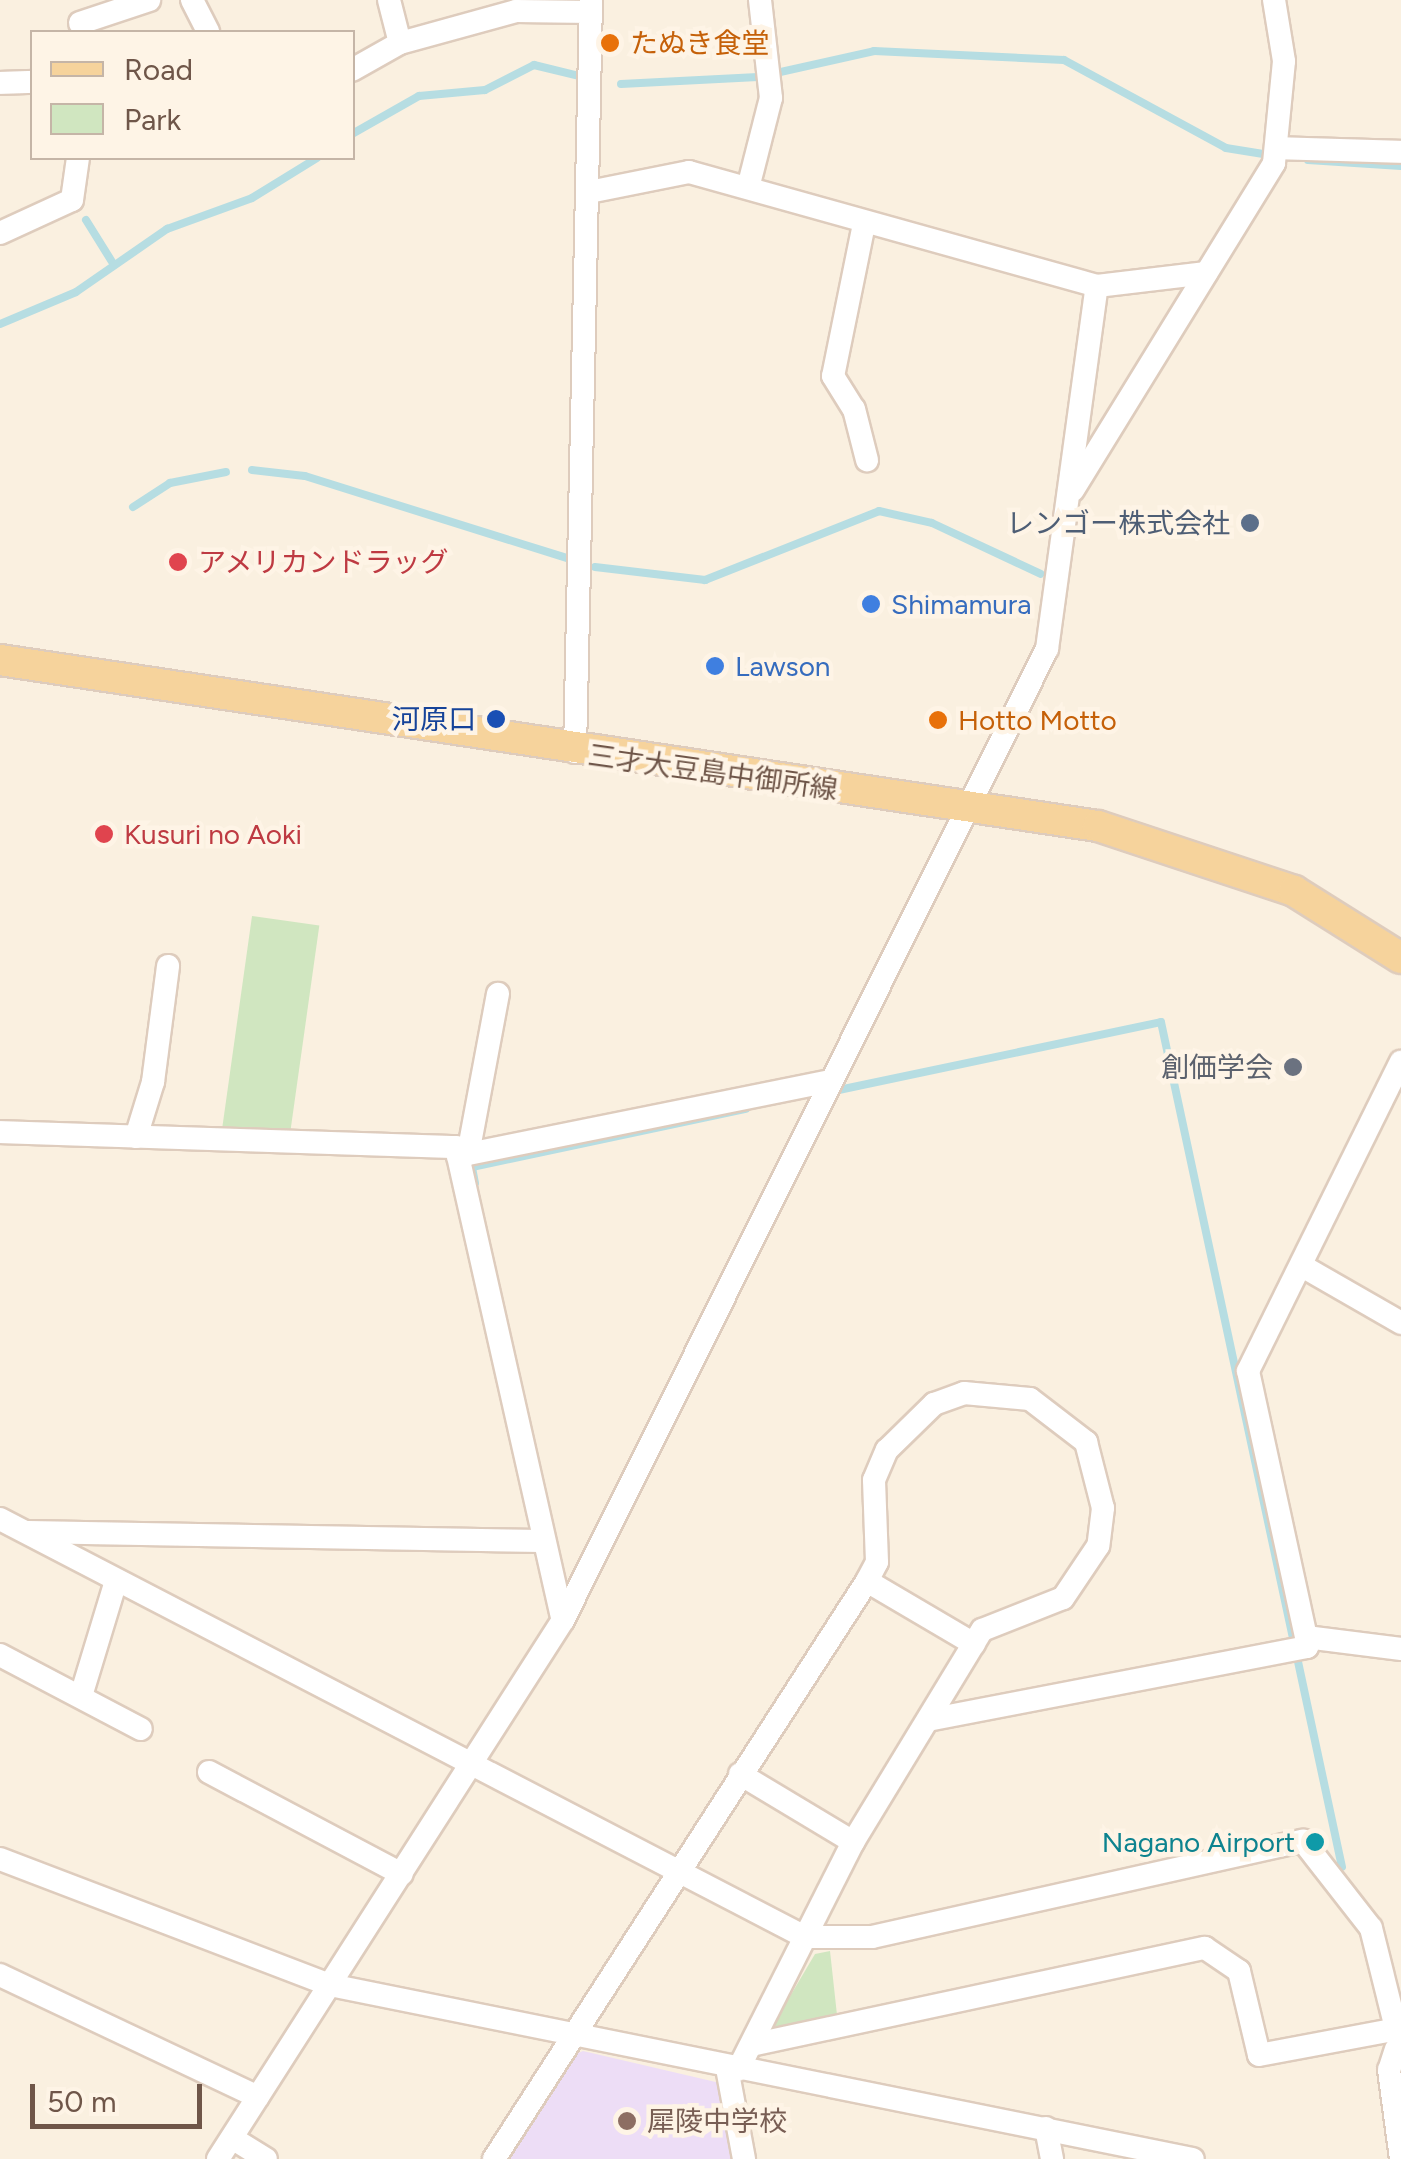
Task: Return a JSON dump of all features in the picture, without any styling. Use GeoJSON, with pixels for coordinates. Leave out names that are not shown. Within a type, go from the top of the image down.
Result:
{"type":"FeatureCollection","features":[{"type":"Feature","properties":{"kind":"main road","name":"三才大豆島中御所線"},"geometry":{"type":"LineString","coordinates":[[0,660],[575,752],[1098,826],[1209,856],[1294,891],[1401,958]]}},
{"type":"Feature","properties":{"kind":"street"},"geometry":{"type":"LineString","coordinates":[[80,18],[150,0]]}},
{"type":"Feature","properties":{"kind":"street"},"geometry":{"type":"LineString","coordinates":[[192,0],[207,30]]}},
{"type":"Feature","properties":{"kind":"street"},"geometry":{"type":"LineString","coordinates":[[388,0],[400,42]]}},
{"type":"Feature","properties":{"kind":"street"},"geometry":{"type":"LineString","coordinates":[[750,184],[772,98],[764,75],[760,0]]}},
{"type":"Feature","properties":{"kind":"street"},"geometry":{"type":"LineString","coordinates":[[1068,497],[1275,156],[1284,61],[1274,0]]}},
{"type":"Feature","properties":{"kind":"street"},"geometry":{"type":"LineString","coordinates":[[355,68],[400,42],[516,11],[591,6],[575,752]]}},
{"type":"Feature","properties":{"kind":"street"},"geometry":{"type":"LineString","coordinates":[[0,83],[30,82]]}},
{"type":"Feature","properties":{"kind":"street"},"geometry":{"type":"LineString","coordinates":[[1275,156],[1401,152]]}},
{"type":"Feature","properties":{"kind":"street"},"geometry":{"type":"LineString","coordinates":[[0,233],[72,200],[78,160]]}},
{"type":"Feature","properties":{"kind":"street"},"geometry":{"type":"LineString","coordinates":[[589,192],[689,172],[750,184],[864,224],[1096,286],[1206,274]]}},
{"type":"Feature","properties":{"kind":"street"},"geometry":{"type":"LineString","coordinates":[[864,224],[833,376],[854,409],[867,460]]}},
{"type":"Feature","properties":{"kind":"street"},"geometry":{"type":"LineString","coordinates":[[218,2159],[564,1620],[963,807],[1046,649],[1096,286]]}},
{"type":"Feature","properties":{"kind":"street"},"geometry":{"type":"LineString","coordinates":[[136,1137],[153,1082],[168,966]]}},
{"type":"Feature","properties":{"kind":"street"},"geometry":{"type":"LineString","coordinates":[[498,994],[463,1155],[542,1541],[564,1620]]}},
{"type":"Feature","properties":{"kind":"street"},"geometry":{"type":"LineString","coordinates":[[933,1719],[1308,1647],[1247,1394],[1248,1371],[1401,1062]]}},
{"type":"Feature","properties":{"kind":"street"},"geometry":{"type":"LineString","coordinates":[[463,1155],[831,1081]]}},
{"type":"Feature","properties":{"kind":"street"},"geometry":{"type":"LineString","coordinates":[[0,1132],[456,1147],[463,1155]]}},
{"type":"Feature","properties":{"kind":"street"},"geometry":{"type":"LineString","coordinates":[[1302,1266],[1401,1323]]}},
{"type":"Feature","properties":{"kind":"street"},"geometry":{"type":"LineString","coordinates":[[494,2159],[680,1864],[867,1581],[877,1562],[874,1480],[907,1426],[964,1393],[1046,1407],[1086,1442],[1104,1508],[1098,1546],[1063,1598],[982,1630],[933,1719],[853,1842],[751,2045],[733,2069],[744,2159]]}},
{"type":"Feature","properties":{"kind":"street"},"geometry":{"type":"LineString","coordinates":[[0,1519],[472,1765],[680,1864],[805,1936],[872,1937],[1303,1841],[1372,1928],[1396,2043],[1389,2070],[1400,2159]]}},
{"type":"Feature","properties":{"kind":"street"},"geometry":{"type":"LineString","coordinates":[[24,1532],[542,1541]]}},
{"type":"Feature","properties":{"kind":"street"},"geometry":{"type":"LineString","coordinates":[[867,1581],[974,1644]]}},
{"type":"Feature","properties":{"kind":"street"},"geometry":{"type":"LineString","coordinates":[[81,1696],[116,1582]]}},
{"type":"Feature","properties":{"kind":"street"},"geometry":{"type":"LineString","coordinates":[[1306,1637],[1401,1649]]}},
{"type":"Feature","properties":{"kind":"street"},"geometry":{"type":"LineString","coordinates":[[0,1655],[141,1729]]}},
{"type":"Feature","properties":{"kind":"street"},"geometry":{"type":"LineString","coordinates":[[209,1772],[402,1874]]}},
{"type":"Feature","properties":{"kind":"street"},"geometry":{"type":"LineString","coordinates":[[740,1774],[853,1842]]}},
{"type":"Feature","properties":{"kind":"street"},"geometry":{"type":"LineString","coordinates":[[0,1859],[330,1985],[1194,2159]]}},
{"type":"Feature","properties":{"kind":"street"},"geometry":{"type":"LineString","coordinates":[[751,2045],[1205,1948],[1240,1972],[1258,2055],[1396,2043]]}},
{"type":"Feature","properties":{"kind":"street"},"geometry":{"type":"LineString","coordinates":[[2,1983],[258,2097]]}},
{"type":"Feature","properties":{"kind":"street"},"geometry":{"type":"LineString","coordinates":[[1046,2128],[1052,2159]]}},
{"type":"Feature","properties":{"kind":"street"},"geometry":{"type":"LineString","coordinates":[[232,2138],[266,2159]]}},
{"type":"Feature","properties":{"kind":"shaded area","name":"犀陵中学校"},"geometry":{"type":"Polygon","coordinates":[[[583,2051],[720,2083],[734,2159],[504,2159],[566,2058],[583,2051]]]}},
{"type":"Feature","properties":{"kind":"green space"},"geometry":{"type":"Polygon","coordinates":[[[252,916],[319,925],[289,1140],[222,1131],[252,916]]]}},
{"type":"Feature","properties":{"kind":"green space"},"geometry":{"type":"Polygon","coordinates":[[[830,1951],[838,2024],[778,2035],[773,2025],[815,1954],[830,1951]]]}},
{"type":"Feature","properties":{"kind":"waterway"},"geometry":{"type":"LineString","coordinates":[[621,84],[758,77],[874,51],[1064,60],[1226,148],[1269,155]]}},
{"type":"Feature","properties":{"kind":"waterway"},"geometry":{"type":"LineString","coordinates":[[355,132],[419,96],[485,90],[534,65],[579,76]]}},
{"type":"Feature","properties":{"kind":"waterway"},"geometry":{"type":"LineString","coordinates":[[0,324],[76,292],[167,229],[252,198],[314,160]]}},
{"type":"Feature","properties":{"kind":"waterway"},"geometry":{"type":"LineString","coordinates":[[1308,160],[1401,166]]}},
{"type":"Feature","properties":{"kind":"waterway"},"geometry":{"type":"LineString","coordinates":[[86,220],[114,265]]}},
{"type":"Feature","properties":{"kind":"waterway"},"geometry":{"type":"LineString","coordinates":[[252,470],[305,476],[566,558]]}},
{"type":"Feature","properties":{"kind":"waterway"},"geometry":{"type":"LineString","coordinates":[[133,507],[170,483],[226,472]]}},
{"type":"Feature","properties":{"kind":"waterway"},"geometry":{"type":"LineString","coordinates":[[595,567],[705,580],[879,511],[932,523],[1041,574]]}},
{"type":"Feature","properties":{"kind":"waterway"},"geometry":{"type":"LineString","coordinates":[[834,1091],[1161,1022],[1342,1867]]}},
{"type":"Feature","properties":{"kind":"waterway"},"geometry":{"type":"LineString","coordinates":[[475,1183],[472,1167],[746,1109]]}},
{"type":"Feature","properties":{"kind":"place","name":"たぬき食堂"},"geometry":{"type":"Point","coordinates":[610,43]}},
{"type":"Feature","properties":{"kind":"place","name":"レンゴー株式会社"},"geometry":{"type":"Point","coordinates":[1250,523]}},
{"type":"Feature","properties":{"kind":"place","name":"アメリカンドラッグ"},"geometry":{"type":"Point","coordinates":[178,562]}},
{"type":"Feature","properties":{"kind":"place","name":"Shimamura"},"geometry":{"type":"Point","coordinates":[871,604]}},
{"type":"Feature","properties":{"kind":"place","name":"Lawson"},"geometry":{"type":"Point","coordinates":[715,666]}},
{"type":"Feature","properties":{"kind":"place","name":"河原口"},"geometry":{"type":"Point","coordinates":[496,719]}},
{"type":"Feature","properties":{"kind":"place","name":"Hotto Motto"},"geometry":{"type":"Point","coordinates":[938,720]}},
{"type":"Feature","properties":{"kind":"place","name":"Kusuri no Aoki"},"geometry":{"type":"Point","coordinates":[104,834]}},
{"type":"Feature","properties":{"kind":"place","name":"創価学会"},"geometry":{"type":"Point","coordinates":[1293,1067]}},
{"type":"Feature","properties":{"kind":"place","name":"Nagano Airport"},"geometry":{"type":"Point","coordinates":[1315,1842]}},
{"type":"Feature","properties":{"kind":"place","name":"犀陵中学校"},"geometry":{"type":"Point","coordinates":[627,2121]}}]}
